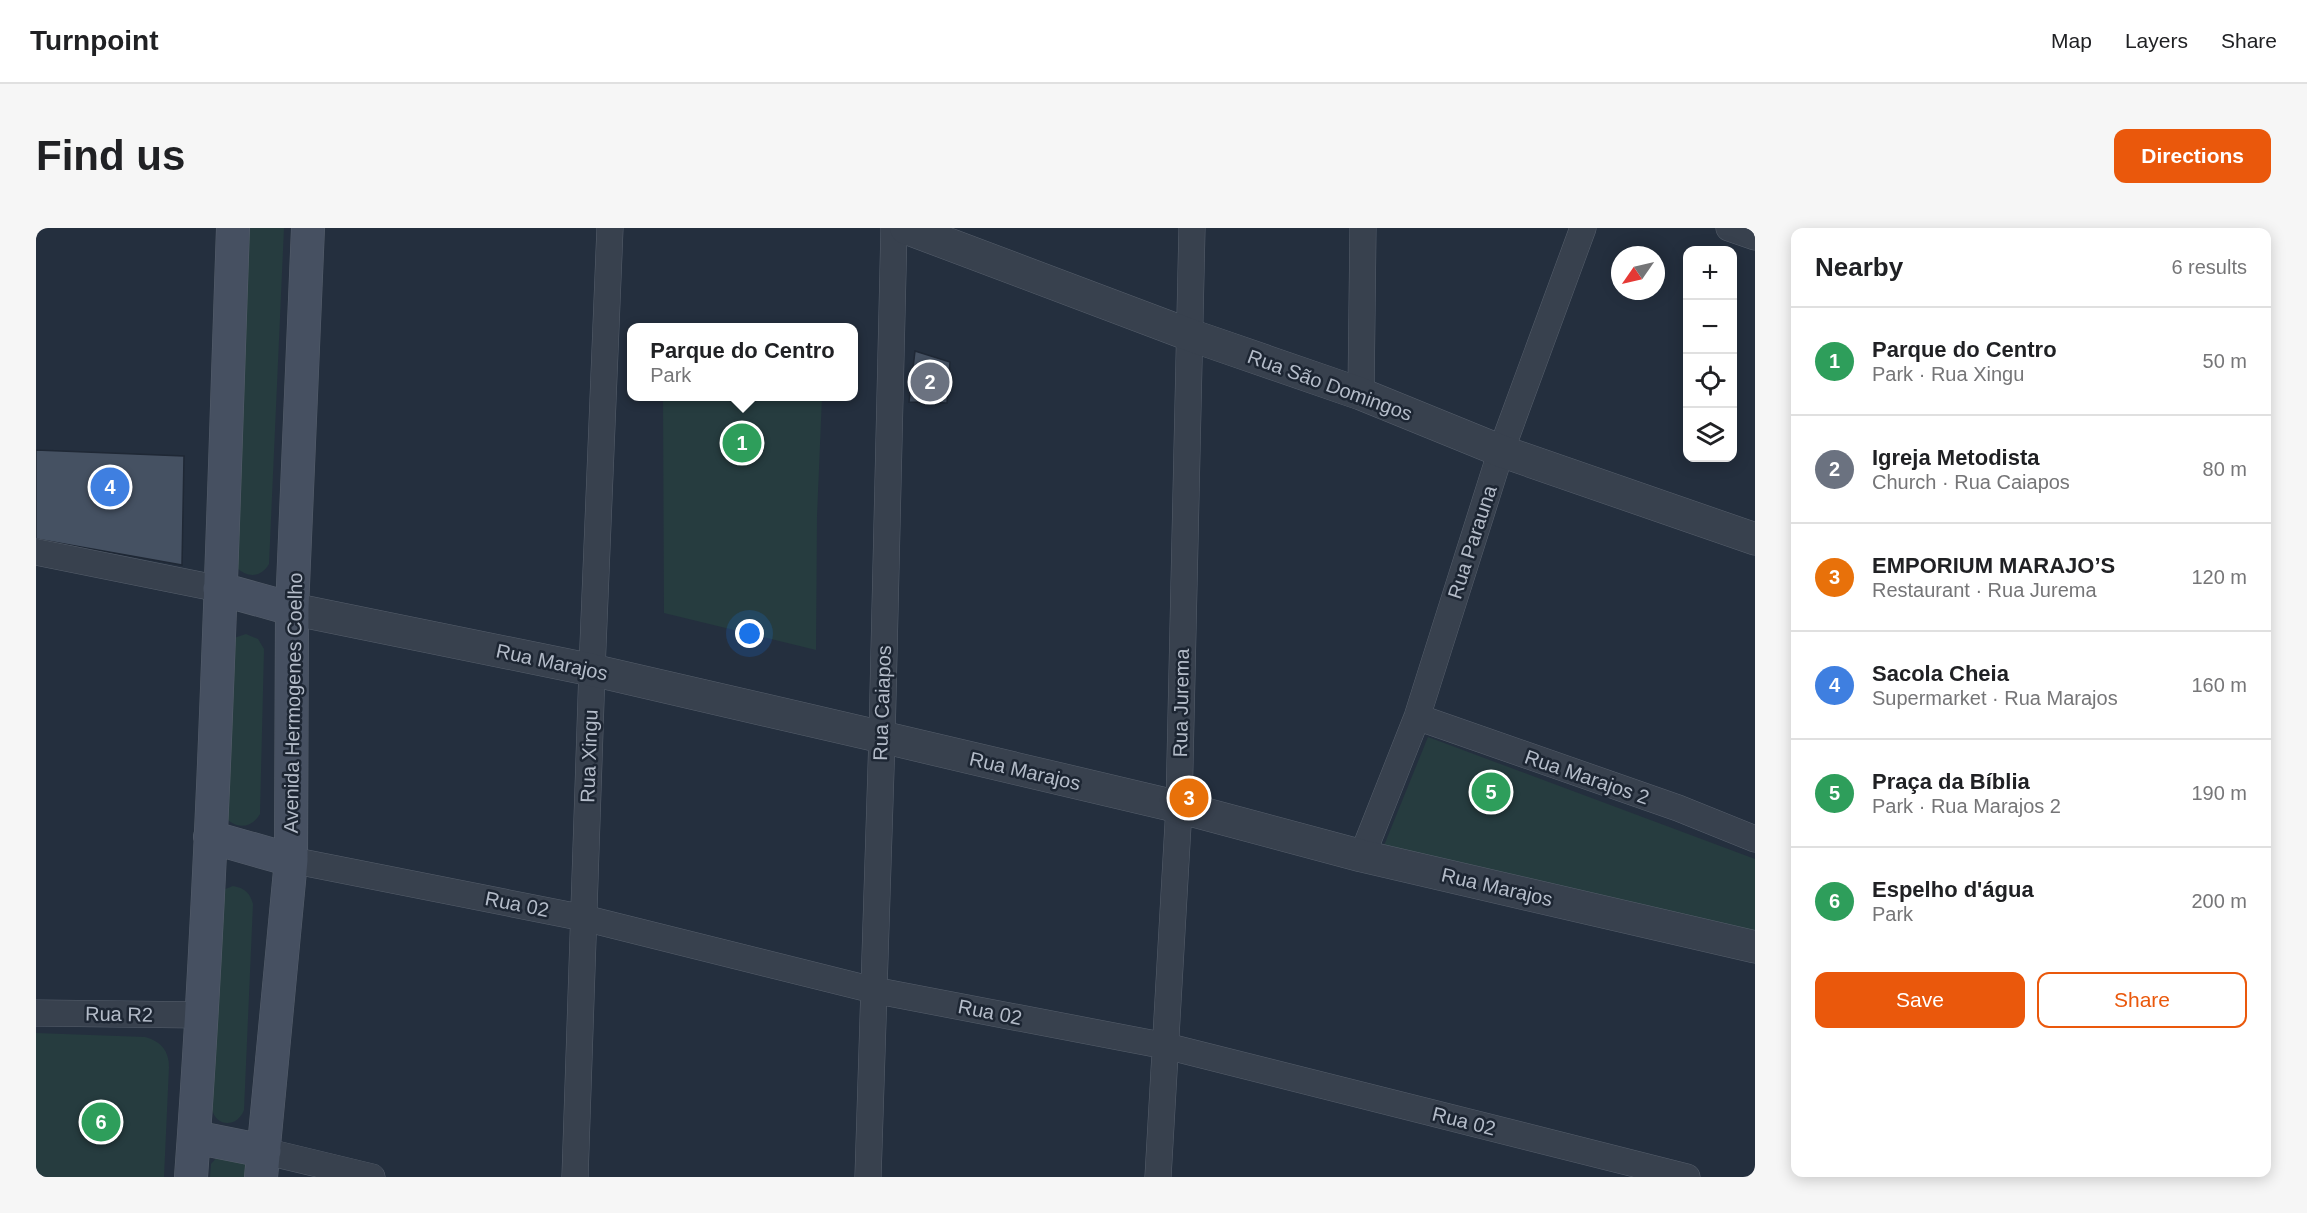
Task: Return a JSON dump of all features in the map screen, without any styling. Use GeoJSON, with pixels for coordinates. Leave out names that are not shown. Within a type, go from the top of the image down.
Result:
{"type":"FeatureCollection","features":[{"type":"Feature","properties":{"kind":"main road"},"geometry":{"type":"LineString","coordinates":[[191,1177],[202,1015],[210,837],[233,228]]}},
{"type":"Feature","properties":{"kind":"main road","name":"Avenida Hermogenes Coelho"},"geometry":{"type":"LineString","coordinates":[[263,1164],[291,860],[292,609],[308,228]]}},
{"type":"Feature","properties":{"kind":"main road"},"geometry":{"type":"LineString","coordinates":[[220,590],[292,609]]}},
{"type":"Feature","properties":{"kind":"main road"},"geometry":{"type":"LineString","coordinates":[[210,837],[291,860]]}},
{"type":"Feature","properties":{"kind":"main road"},"geometry":{"type":"LineString","coordinates":[[194,1137],[263,1164]]}},
{"type":"Feature","properties":{"kind":"street","name":"Rua Xingu"},"geometry":{"type":"LineString","coordinates":[[575,1177],[610,228]]}},
{"type":"Feature","properties":{"kind":"street","name":"Rua Caiapos"},"geometry":{"type":"LineString","coordinates":[[868,1177],[882,737],[894,228]]}},
{"type":"Feature","properties":{"kind":"street","name":"Rua São Domingos"},"geometry":{"type":"LineString","coordinates":[[906,228],[1190,334],[1361,394],[1501,451],[1755,539]]}},
{"type":"Feature","properties":{"kind":"street","name":"Rua Jurema"},"geometry":{"type":"LineString","coordinates":[[1158,1177],[1179,807],[1192,228]]}},
{"type":"Feature","properties":{"kind":"street"},"geometry":{"type":"LineString","coordinates":[[1361,394],[1363,228]]}},
{"type":"Feature","properties":{"kind":"street","name":"Rua Parauna"},"geometry":{"type":"LineString","coordinates":[[1362,856],[1417,717],[1501,451],[1583,228]]}},
{"type":"Feature","properties":{"kind":"street"},"geometry":{"type":"LineString","coordinates":[[1729,228],[1755,237]]}},
{"type":"Feature","properties":{"kind":"street"},"geometry":{"type":"LineString","coordinates":[[36,552],[220,590]]}},
{"type":"Feature","properties":{"kind":"street","name":"Rua Marajos"},"geometry":{"type":"LineString","coordinates":[[292,609],[592,670],[1179,807],[1362,856],[1755,947]]}},
{"type":"Feature","properties":{"kind":"street","name":"Rua Marajos 2"},"geometry":{"type":"LineString","coordinates":[[1417,717],[1678,808],[1755,839]]}},
{"type":"Feature","properties":{"kind":"street","name":"Rua 02"},"geometry":{"type":"LineString","coordinates":[[291,860],[584,918],[873,990],[1166,1046],[1687,1177]]}},
{"type":"Feature","properties":{"kind":"street","name":"Rua R2"},"geometry":{"type":"LineString","coordinates":[[36,1013],[202,1015]]}},
{"type":"Feature","properties":{"kind":"street"},"geometry":{"type":"LineString","coordinates":[[263,1164],[372,1177]]}},
{"type":"Feature","properties":{"kind":"green space"},"geometry":{"type":"Polygon","coordinates":[[[245,228],[284,228],[269,564],[262,572],[254,575],[240,571],[236,567],[245,228]]]}},
{"type":"Feature","properties":{"kind":"green space"},"geometry":{"type":"Polygon","coordinates":[[[663,401],[822,401],[817,516],[816,650],[664,613],[663,401]]]}},
{"type":"Feature","properties":{"kind":"green space"},"geometry":{"type":"Polygon","coordinates":[[[246,634],[258,639],[264,649],[260,814],[253,822],[244,826],[234,824],[225,817],[234,638],[246,634]]]}},
{"type":"Feature","properties":{"kind":"green space"},"geometry":{"type":"Polygon","coordinates":[[[1428,737],[1755,859],[1755,933],[1383,848],[1428,737]]]}},
{"type":"Feature","properties":{"kind":"green space"},"geometry":{"type":"Polygon","coordinates":[[[233,886],[246,892],[253,904],[244,1110],[237,1120],[227,1123],[218,1120],[212,1109],[223,890],[233,886]]]}},
{"type":"Feature","properties":{"kind":"green space"},"geometry":{"type":"Polygon","coordinates":[[[36,1033],[145,1037],[160,1044],[168,1056],[169,1067],[164,1177],[36,1177],[36,1033]]]}},
{"type":"Feature","properties":{"kind":"green space"},"geometry":{"type":"Polygon","coordinates":[[[219,1155],[247,1163],[247,1177],[210,1177],[211,1164],[219,1155]]]}},
{"type":"Feature","properties":{"kind":"building"},"geometry":{"type":"Polygon","coordinates":[[[915,351],[950,362],[947,403],[909,402],[915,351]]]}},
{"type":"Feature","properties":{"kind":"building"},"geometry":{"type":"Polygon","coordinates":[[[36,450],[184,456],[182,565],[36,539],[36,450]]]}},
{"type":"Feature","properties":{"kind":"place","name":"Igreja Metodista"},"geometry":{"type":"Point","coordinates":[930,382]}},
{"type":"Feature","properties":{"kind":"place","name":"Parque do Centro"},"geometry":{"type":"Point","coordinates":[742,443]}},
{"type":"Feature","properties":{"kind":"place","name":"Sacola Cheia"},"geometry":{"type":"Point","coordinates":[110,487]}},
{"type":"Feature","properties":{"kind":"place","name":"Praça da Bíblia"},"geometry":{"type":"Point","coordinates":[1491,792]}},
{"type":"Feature","properties":{"kind":"place","name":"EMPORIUM MARAJO’S"},"geometry":{"type":"Point","coordinates":[1189,798]}},
{"type":"Feature","properties":{"kind":"place","name":"Espelho d'água"},"geometry":{"type":"Point","coordinates":[101,1122]}}]}
